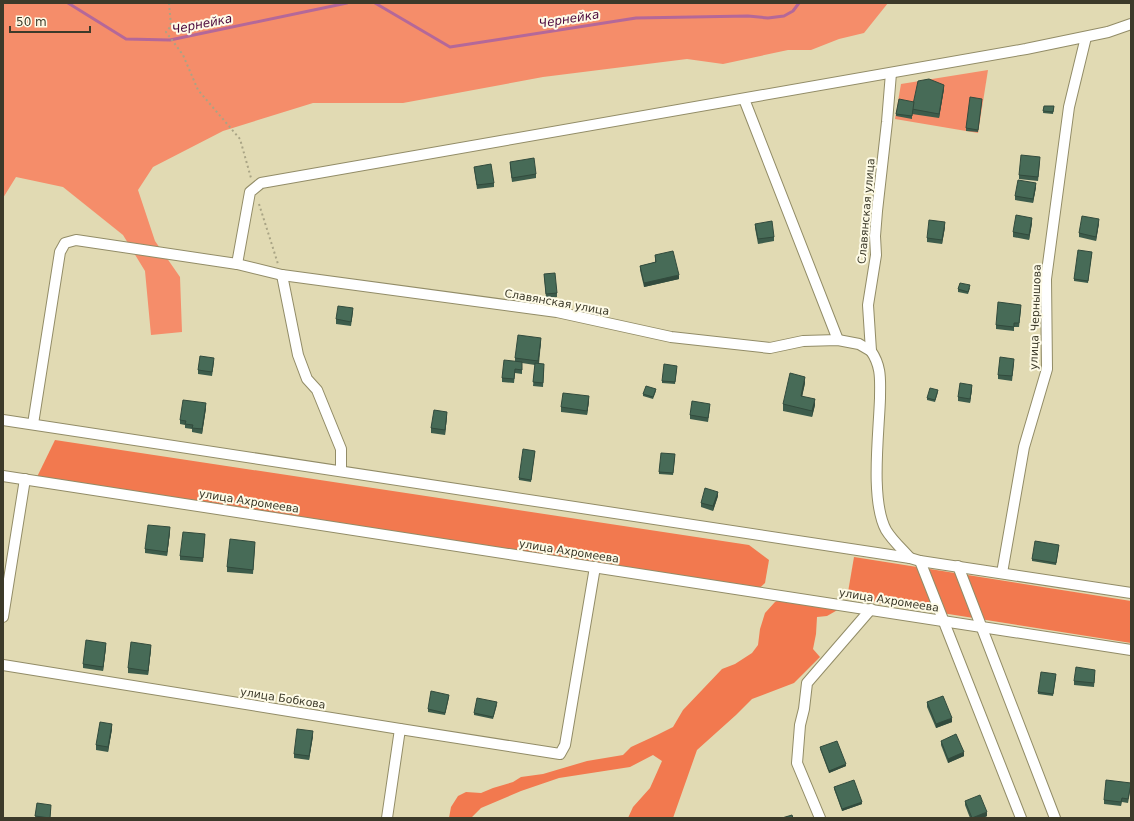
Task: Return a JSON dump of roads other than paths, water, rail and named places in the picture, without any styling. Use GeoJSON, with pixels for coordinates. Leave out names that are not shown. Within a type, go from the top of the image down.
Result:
{"type":"FeatureCollection","features":[{"type":"Feature","properties":{"kind":"street"},"geometry":{"type":"LineString","coordinates":[[237,264],[250,192],[261,183],[1026,49],[1108,32],[1131,24]]}},
{"type":"Feature","properties":{"kind":"street","name":"улица Чернышова"},"geometry":{"type":"LineString","coordinates":[[1002,573],[1024,447],[1047,368],[1046,279],[1069,107],[1086,36]]}},
{"type":"Feature","properties":{"kind":"street","name":"Славянская улица"},"geometry":{"type":"LineString","coordinates":[[871,351],[868,305],[876,255],[875,236],[877,211],[891,73]]}},
{"type":"Feature","properties":{"kind":"street"},"geometry":{"type":"LineString","coordinates":[[744,99],[838,340]]}},
{"type":"Feature","properties":{"kind":"street","name":"Славянская улица"},"geometry":{"type":"LineString","coordinates":[[33,424],[60,252],[65,243],[76,240],[237,264],[282,275],[558,312],[671,337],[770,348],[803,341],[838,340],[860,344],[871,351],[875,357],[880,374],[877,457],[878,505],[886,528],[896,543],[915,559]]}},
{"type":"Feature","properties":{"kind":"street"},"geometry":{"type":"LineString","coordinates":[[282,275],[298,355],[307,379],[317,390],[341,448],[341,471]]}},
{"type":"Feature","properties":{"kind":"street"},"geometry":{"type":"LineString","coordinates":[[3,420],[1131,593]]}},
{"type":"Feature","properties":{"kind":"street","name":"улица Ахромеева"},"geometry":{"type":"LineString","coordinates":[[3,476],[1131,650]]}},
{"type":"Feature","properties":{"kind":"street"},"geometry":{"type":"LineString","coordinates":[[3,617],[25,479]]}},
{"type":"Feature","properties":{"kind":"street"},"geometry":{"type":"LineString","coordinates":[[915,559],[944,621],[1021,818]]}},
{"type":"Feature","properties":{"kind":"street"},"geometry":{"type":"LineString","coordinates":[[958,566],[1055,818]]}},
{"type":"Feature","properties":{"kind":"street","name":"улица Бобкова"},"geometry":{"type":"LineString","coordinates":[[3,665],[560,754],[565,745],[595,567]]}},
{"type":"Feature","properties":{"kind":"street"},"geometry":{"type":"LineString","coordinates":[[820,818],[797,763],[800,725],[804,710],[807,683],[871,609]]}},
{"type":"Feature","properties":{"kind":"street"},"geometry":{"type":"LineString","coordinates":[[387,818],[400,729]]}},
{"type":"Feature","properties":{"kind":"waterway","name":"Чернейка"},"geometry":{"type":"LineString","coordinates":[[68,3],[126,39],[170,40],[347,3]]}},
{"type":"Feature","properties":{"kind":"waterway","name":"Чернейка"},"geometry":{"type":"LineString","coordinates":[[375,3],[450,47],[636,18],[748,16],[768,18],[784,16],[793,11],[799,3]]}}]}
